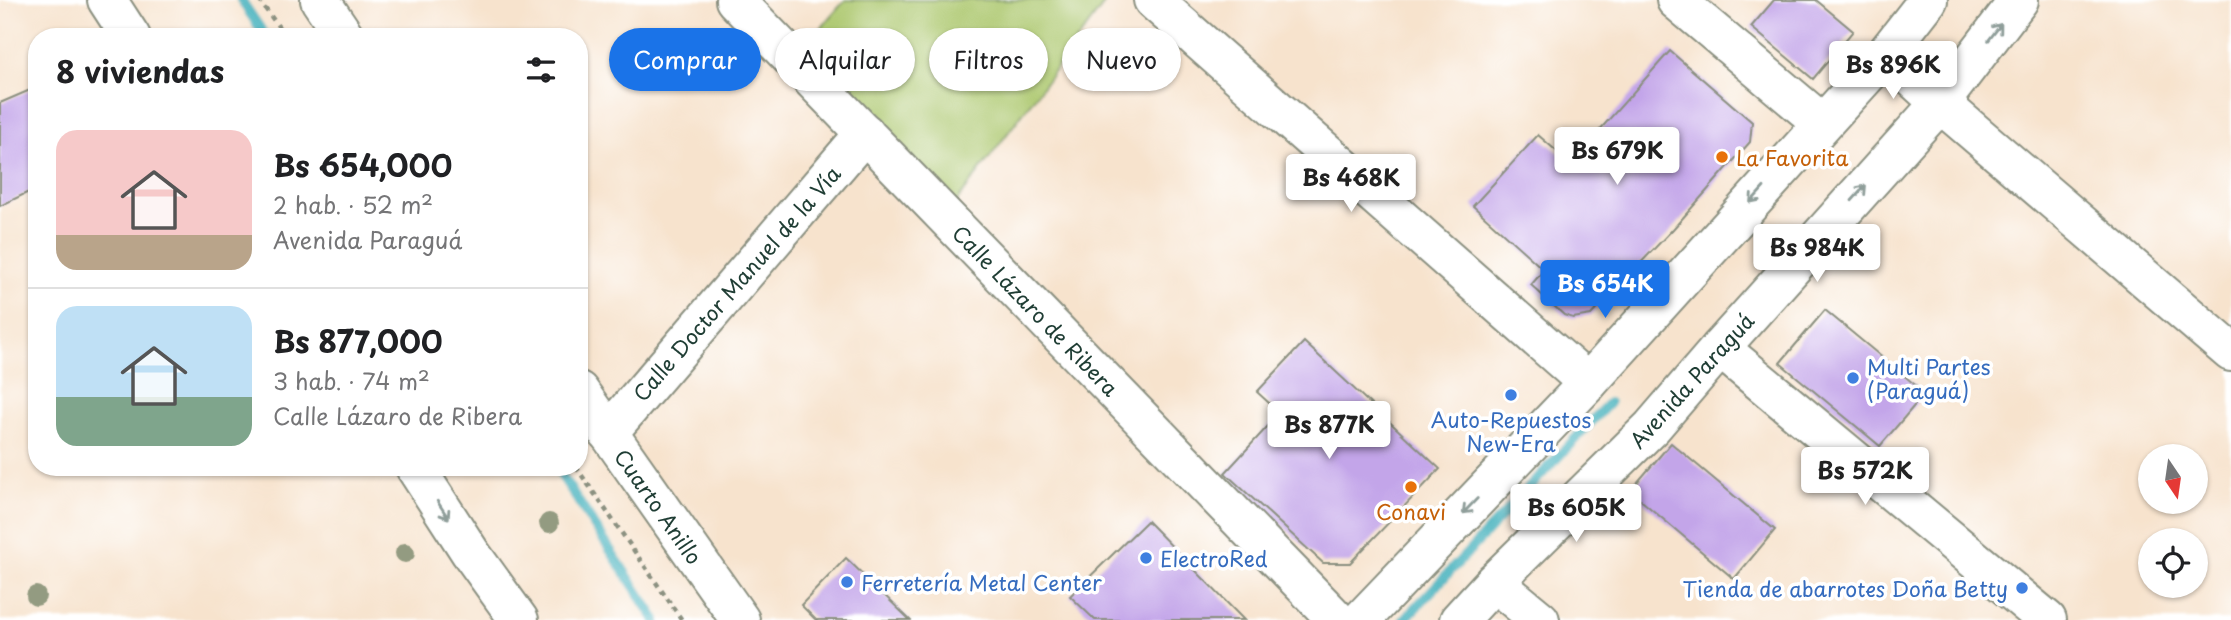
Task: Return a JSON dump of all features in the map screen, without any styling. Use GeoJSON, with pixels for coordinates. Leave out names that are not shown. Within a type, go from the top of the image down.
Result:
{"type":"FeatureCollection","features":[{"type":"Feature","properties":{"kind":"main road"},"geometry":{"type":"LineString","coordinates":[[107,0],[125,28]]}},
{"type":"Feature","properties":{"kind":"main road"},"geometry":{"type":"LineString","coordinates":[[320,0],[339,28]]}},
{"type":"Feature","properties":{"kind":"main road","name":"Calle Lázaro de Ribera"},"geometry":{"type":"LineString","coordinates":[[735,0],[1336,620]]}},
{"type":"Feature","properties":{"kind":"main road"},"geometry":{"type":"LineString","coordinates":[[1153,0],[1588,383]]}},
{"type":"Feature","properties":{"kind":"main road"},"geometry":{"type":"LineString","coordinates":[[1676,0],[1822,123]]}},
{"type":"Feature","properties":{"kind":"main road"},"geometry":{"type":"LineString","coordinates":[[1361,620],[1588,383],[1886,54],[1928,0]]}},
{"type":"Feature","properties":{"kind":"main road","name":"Avenida Paraguá"},"geometry":{"type":"LineString","coordinates":[[1459,620],[1494,582],[1652,428],[1720,348],[1940,103],[2019,0]]}},
{"type":"Feature","properties":{"kind":"main road"},"geometry":{"type":"LineString","coordinates":[[1886,54],[2231,352]]}},
{"type":"Feature","properties":{"kind":"main road","name":"Calle Doctor Manuel de la Vía"},"geometry":{"type":"LineString","coordinates":[[608,433],[865,133]]}},
{"type":"Feature","properties":{"kind":"main road"},"geometry":{"type":"LineString","coordinates":[[1720,348],[2047,620]]}},
{"type":"Feature","properties":{"kind":"main road","name":"Cuarto Anillo"},"geometry":{"type":"LineString","coordinates":[[588,403],[740,620]]}},
{"type":"Feature","properties":{"kind":"main road"},"geometry":{"type":"LineString","coordinates":[[421,476],[470,552],[519,620]]}},
{"type":"Feature","properties":{"kind":"main road"},"geometry":{"type":"LineString","coordinates":[[470,552],[500,620]]}},
{"type":"Feature","properties":{"kind":"main road"},"geometry":{"type":"LineString","coordinates":[[1494,582],[1539,620]]}},
{"type":"Feature","properties":{"kind":"path"},"geometry":{"type":"LineString","coordinates":[[259,0],[279,28]]}},
{"type":"Feature","properties":{"kind":"path"},"geometry":{"type":"LineString","coordinates":[[582,476],[682,620]]}},
{"type":"Feature","properties":{"kind":"green space"},"geometry":{"type":"Polygon","coordinates":[[[845,0],[1107,0],[1086,28],[1062,28],[1062,60],[1048,79],[1048,28],[929,28],[929,91],[1039,91],[952,208],[839,91],[915,91],[915,28],[821,28],[845,0]]]}},
{"type":"Feature","properties":{"kind":"building"},"geometry":{"type":"Polygon","coordinates":[[[1774,0],[1816,0],[1853,31],[1813,79],[1751,27],[1774,0]]]}},
{"type":"Feature","properties":{"kind":"building"},"geometry":{"type":"Polygon","coordinates":[[[1670,51],[1752,122],[1750,142],[1673,229],[1591,315],[1573,318],[1564,315],[1531,285],[1544,270],[1473,206],[1538,135],[1561,155],[1572,144],[1581,151],[1670,51]]]}},
{"type":"Feature","properties":{"kind":"building"},"geometry":{"type":"Polygon","coordinates":[[[28,91],[28,192],[0,206],[0,103],[28,91]]]}},
{"type":"Feature","properties":{"kind":"building","name":"Multi Partes (Paraguá)"},"geometry":{"type":"Polygon","coordinates":[[[1825,310],[1925,393],[1880,446],[1780,363],[1825,310]]]}},
{"type":"Feature","properties":{"kind":"building"},"geometry":{"type":"Polygon","coordinates":[[[1304,342],[1440,469],[1350,563],[1323,563],[1225,473],[1280,413],[1257,392],[1304,342]]]}},
{"type":"Feature","properties":{"kind":"building"},"geometry":{"type":"Polygon","coordinates":[[[1671,443],[1775,530],[1734,579],[1630,491],[1671,443]]]}},
{"type":"Feature","properties":{"kind":"building","name":"ElectroRed"},"geometry":{"type":"Polygon","coordinates":[[[1147,521],[1244,620],[1095,620],[1070,596],[1147,521]]]}},
{"type":"Feature","properties":{"kind":"building","name":"Ferretería Metal Center"},"geometry":{"type":"Polygon","coordinates":[[[846,558],[910,620],[816,620],[801,605],[846,558]]]}},
{"type":"Feature","properties":{"kind":"waterway"},"geometry":{"type":"LineString","coordinates":[[241,0],[260,28]]}},
{"type":"Feature","properties":{"kind":"waterway"},"geometry":{"type":"LineString","coordinates":[[1404,620],[1609,403]]}},
{"type":"Feature","properties":{"kind":"waterway"},"geometry":{"type":"LineString","coordinates":[[562,476],[656,620]]}},
{"type":"Feature","properties":{"kind":"place","name":"La Favorita"},"geometry":{"type":"Point","coordinates":[1722,157]}},
{"type":"Feature","properties":{"kind":"place","name":"Multi Partes (Paraguá)"},"geometry":{"type":"Point","coordinates":[1853,378]}},
{"type":"Feature","properties":{"kind":"place","name":"Auto-Repuestos New-Era"},"geometry":{"type":"Point","coordinates":[1511,395]}},
{"type":"Feature","properties":{"kind":"place","name":"Conavi"},"geometry":{"type":"Point","coordinates":[1411,487]}},
{"type":"Feature","properties":{"kind":"place","name":"ElectroRed"},"geometry":{"type":"Point","coordinates":[1146,558]}},
{"type":"Feature","properties":{"kind":"place","name":"Ferretería Metal Center"},"geometry":{"type":"Point","coordinates":[847,582]}},
{"type":"Feature","properties":{"kind":"place","name":"Tienda de abarrotes Doña Betty"},"geometry":{"type":"Point","coordinates":[2022,588]}}]}
